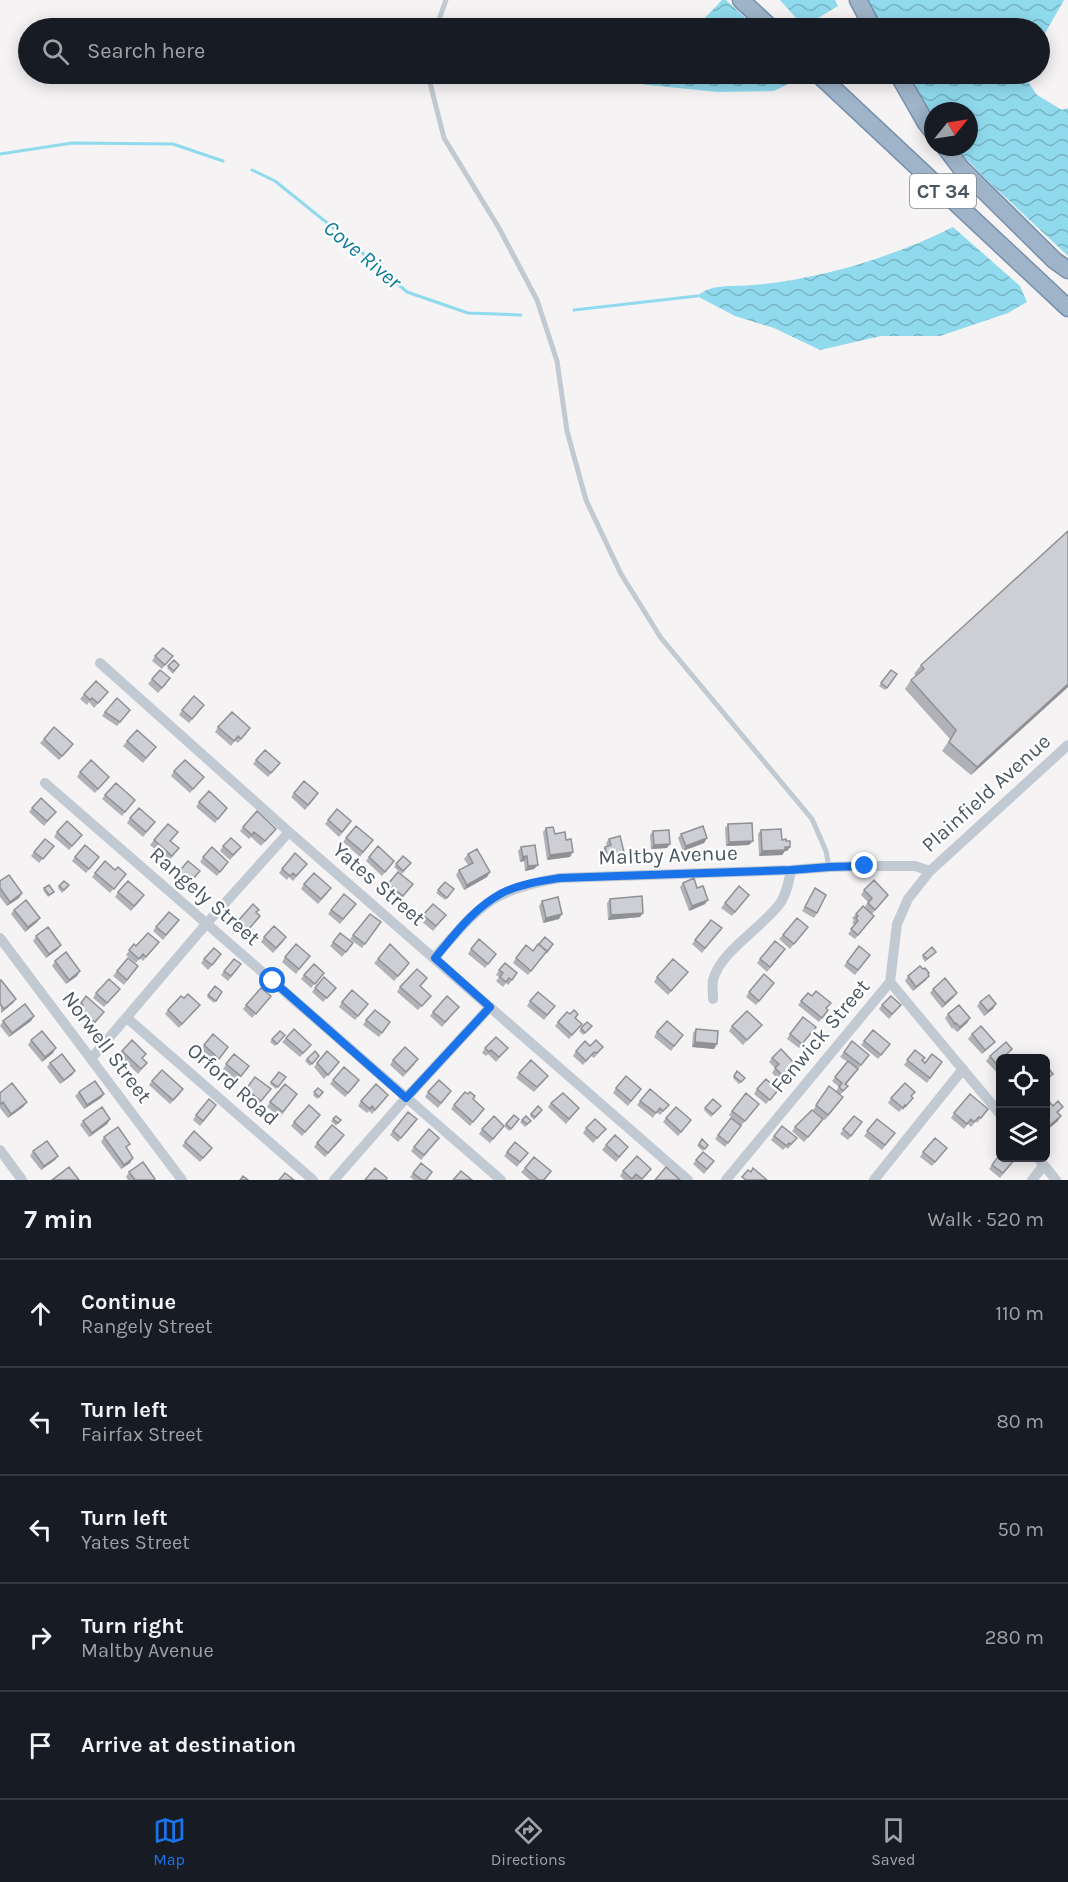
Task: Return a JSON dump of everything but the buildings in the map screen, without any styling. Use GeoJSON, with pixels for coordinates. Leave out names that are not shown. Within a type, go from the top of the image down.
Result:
{"type":"FeatureCollection","features":[{"type":"Feature","properties":{"kind":"highway"},"geometry":{"type":"LineString","coordinates":[[741,0],[760,18]]}},
{"type":"Feature","properties":{"kind":"highway"},"geometry":{"type":"LineString","coordinates":[[858,0],[868,18]]}},
{"type":"Feature","properties":{"kind":"highway","name":"CT 34"},"geometry":{"type":"LineString","coordinates":[[829,84],[1068,308]]}},
{"type":"Feature","properties":{"kind":"highway"},"geometry":{"type":"LineString","coordinates":[[904,84],[924,120]]}},
{"type":"Feature","properties":{"kind":"highway","name":"CT 34"},"geometry":{"type":"LineString","coordinates":[[952,156],[961,168],[1054,260],[1068,270]]}},
{"type":"Feature","properties":{"kind":"street","name":"Yates Street"},"geometry":{"type":"LineString","coordinates":[[100,663],[289,832],[688,1180]]}},
{"type":"Feature","properties":{"kind":"street","name":"Plainfield Avenue"},"geometry":{"type":"LineString","coordinates":[[930,871],[1068,745]]}},
{"type":"Feature","properties":{"kind":"street","name":"Rangely Street"},"geometry":{"type":"LineString","coordinates":[[45,783],[501,1180]]}},
{"type":"Feature","properties":{"kind":"street"},"geometry":{"type":"LineString","coordinates":[[91,1059],[207,923],[289,832]]}},
{"type":"Feature","properties":{"kind":"street","name":"Maltby Avenue"},"geometry":{"type":"LineString","coordinates":[[435,958],[486,903],[514,888],[560,878],[829,867],[915,866],[930,871]]}},
{"type":"Feature","properties":{"kind":"street"},"geometry":{"type":"LineString","coordinates":[[713,999],[713,981],[720,965],[781,901],[791,870]]}},
{"type":"Feature","properties":{"kind":"street","name":"Fenwick Street"},"geometry":{"type":"LineString","coordinates":[[726,1180],[890,982],[897,924],[908,899],[930,871]]}},
{"type":"Feature","properties":{"kind":"street","name":"Norwell Street"},"geometry":{"type":"LineString","coordinates":[[0,938],[182,1180]]}},
{"type":"Feature","properties":{"kind":"street"},"geometry":{"type":"LineString","coordinates":[[890,982],[996,1109]]}},
{"type":"Feature","properties":{"kind":"street"},"geometry":{"type":"LineString","coordinates":[[334,1180],[490,1007]]}},
{"type":"Feature","properties":{"kind":"street","name":"Orford Road"},"geometry":{"type":"LineString","coordinates":[[127,1018],[313,1180]]}},
{"type":"Feature","properties":{"kind":"street"},"geometry":{"type":"LineString","coordinates":[[874,1180],[963,1069]]}},
{"type":"Feature","properties":{"kind":"street"},"geometry":{"type":"LineString","coordinates":[[0,1150],[22,1180]]}},
{"type":"Feature","properties":{"kind":"street"},"geometry":{"type":"LineString","coordinates":[[1032,1180],[1041,1162]]}},
{"type":"Feature","properties":{"kind":"street"},"geometry":{"type":"LineString","coordinates":[[1042,1162],[1056,1180]]}},
{"type":"Feature","properties":{"kind":"lane"},"geometry":{"type":"LineString","coordinates":[[440,18],[446,0]]}},
{"type":"Feature","properties":{"kind":"lane"},"geometry":{"type":"LineString","coordinates":[[430,84],[444,138],[499,228],[537,300],[557,361],[567,430],[586,500],[621,574],[661,638],[812,819],[826,851],[829,867]]}},
{"type":"Feature","properties":{"kind":"water"},"geometry":{"type":"Polygon","coordinates":[[[722,0],[726,0],[745,18],[705,18],[722,0]]]}},
{"type":"Feature","properties":{"kind":"water"},"geometry":{"type":"Polygon","coordinates":[[[780,0],[835,0],[838,6],[818,18],[796,18],[780,0]]]}},
{"type":"Feature","properties":{"kind":"water"},"geometry":{"type":"Polygon","coordinates":[[[867,0],[1064,0],[1050,24],[1050,18],[877,18],[867,0]]]}},
{"type":"Feature","properties":{"kind":"water"},"geometry":{"type":"Polygon","coordinates":[[[643,84],[788,84],[774,91],[718,92],[643,84]]]}},
{"type":"Feature","properties":{"kind":"water"},"geometry":{"type":"Polygon","coordinates":[[[913,84],[1029,84],[1037,95],[1062,110],[1068,108],[1068,256],[964,156],[978,156],[978,102],[924,103],[913,84]]]}},
{"type":"Feature","properties":{"kind":"water"},"geometry":{"type":"Polygon","coordinates":[[[953,227],[1020,286],[1027,302],[1008,313],[940,336],[881,336],[820,350],[774,328],[735,316],[697,296],[717,287],[779,282],[831,272],[906,248],[953,227]]]}},
{"type":"Feature","properties":{"kind":"waterway","name":"Cove River"},"geometry":{"type":"LineString","coordinates":[[0,154],[72,143],[173,144],[223,161]]}},
{"type":"Feature","properties":{"kind":"waterway","name":"Cove River"},"geometry":{"type":"LineString","coordinates":[[252,170],[275,181],[407,292],[468,313],[521,315]]}},
{"type":"Feature","properties":{"kind":"waterway","name":"Cove River"},"geometry":{"type":"LineString","coordinates":[[574,310],[697,296]]}},
{"type":"Feature","properties":{"kind":"route"},"geometry":{"type":"LineString","coordinates":[[273,981],[406,1098],[490,1007],[435,958],[476,911],[501,894],[514,888],[560,878],[865,866]]}}]}
